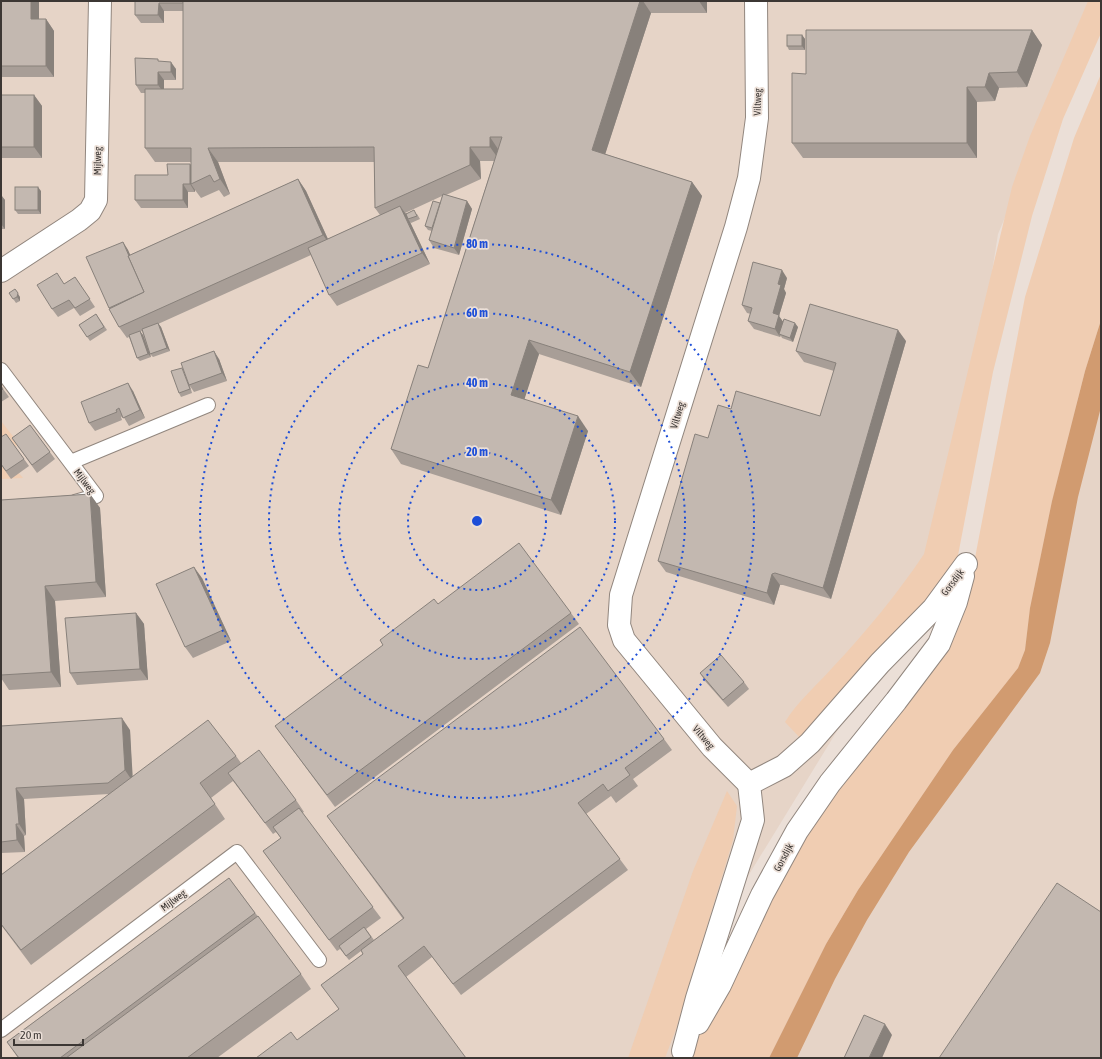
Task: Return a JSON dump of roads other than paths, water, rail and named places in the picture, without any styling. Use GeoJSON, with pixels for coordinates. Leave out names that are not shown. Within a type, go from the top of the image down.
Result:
{"type":"FeatureCollection","features":[{"type":"Feature","properties":{"kind":"street","name":"Mijlweg"},"geometry":{"type":"LineString","coordinates":[[1,271],[79,220],[90,211],[96,200],[100,1]]}},
{"type":"Feature","properties":{"kind":"street","name":"Viltweg"},"geometry":{"type":"LineString","coordinates":[[749,784],[712,747],[643,664],[624,640],[619,625],[621,595],[736,227],[749,178],[758,101],[756,1]]}},
{"type":"Feature","properties":{"kind":"street","name":"Gorsdijk"},"geometry":{"type":"LineString","coordinates":[[966,564],[956,602],[938,644],[896,701],[830,783],[796,831],[762,895],[720,986],[681,1054],[753,820],[749,784],[784,766],[810,742],[880,663],[933,609],[966,564]]}},
{"type":"Feature","properties":{"kind":"lane","name":"Mijlweg"},"geometry":{"type":"LineString","coordinates":[[1,370],[96,496],[76,502],[61,502]]}},
{"type":"Feature","properties":{"kind":"lane"},"geometry":{"type":"LineString","coordinates":[[71,462],[208,405]]}},
{"type":"Feature","properties":{"kind":"lane","name":"Mijlweg"},"geometry":{"type":"LineString","coordinates":[[1,1030],[237,852],[319,960]]}}]}
